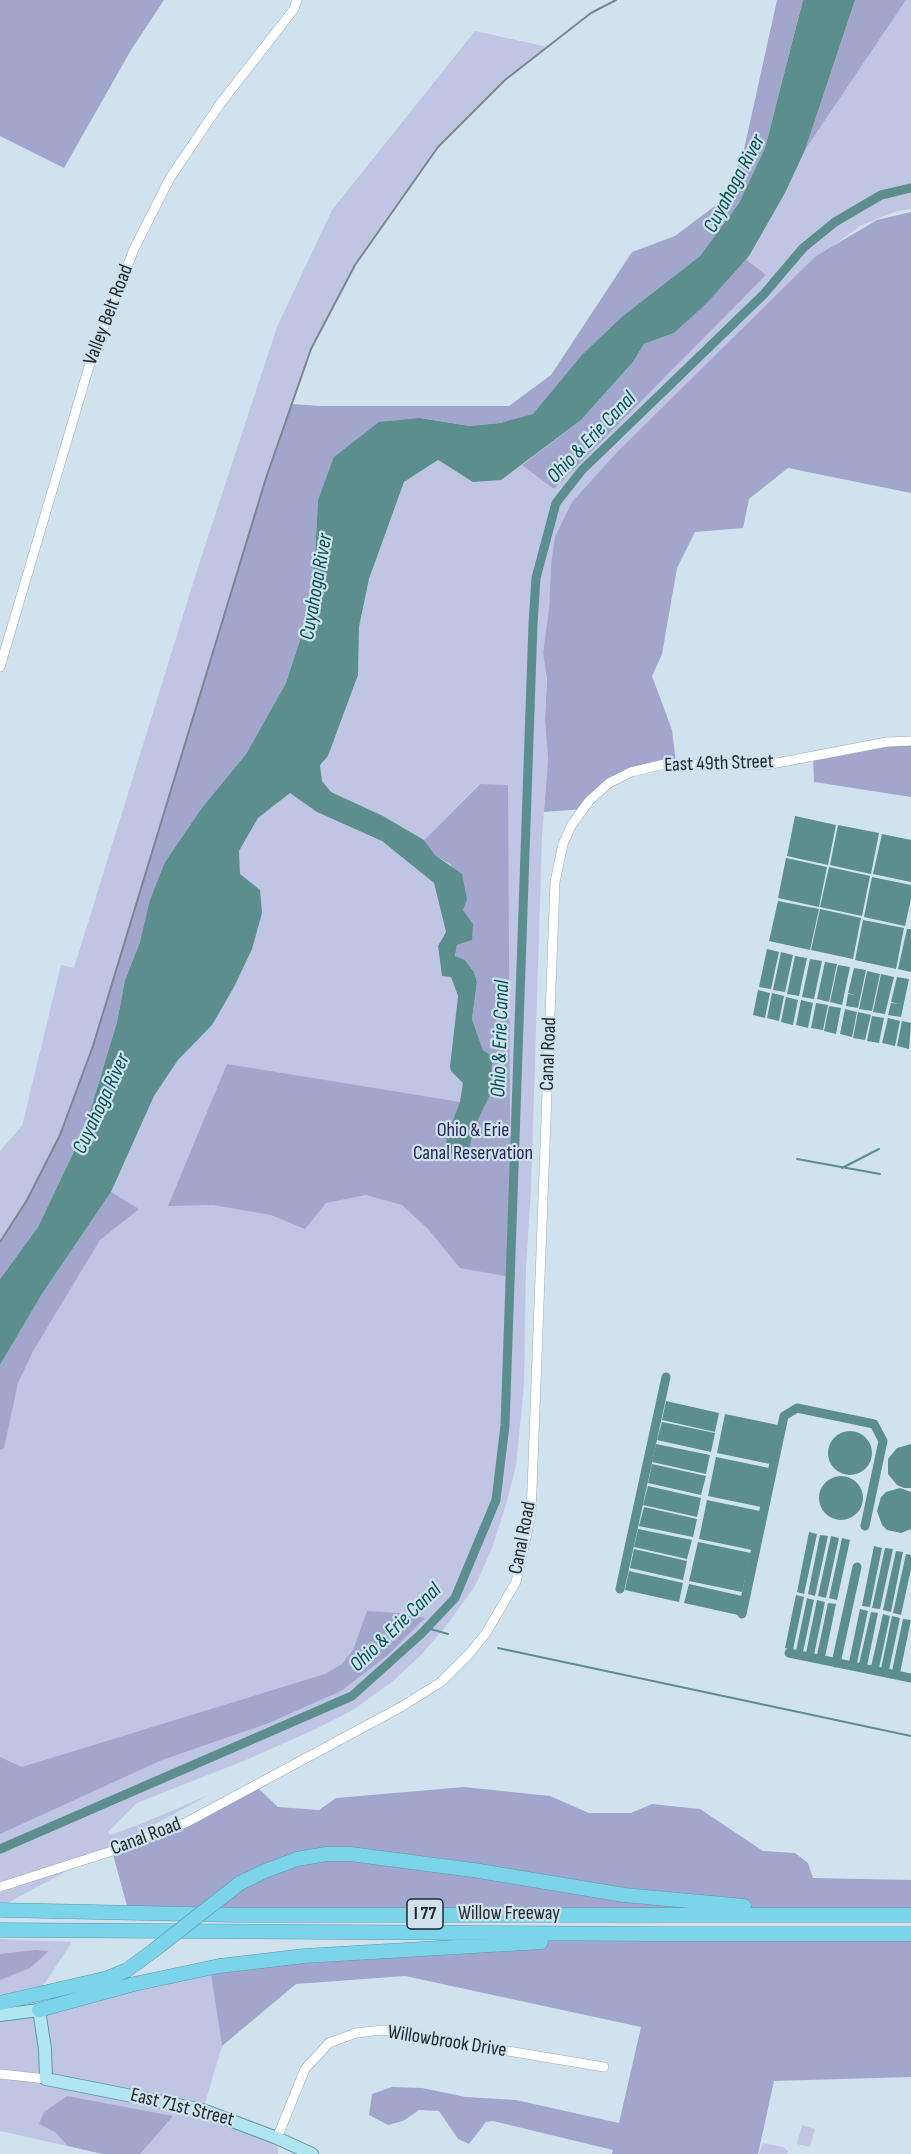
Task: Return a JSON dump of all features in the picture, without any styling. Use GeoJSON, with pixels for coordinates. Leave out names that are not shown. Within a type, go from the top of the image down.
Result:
{"type":"FeatureCollection","features":[{"type":"Feature","properties":{"kind":"highway"},"geometry":{"type":"LineString","coordinates":[[0,2003],[108,1978],[127,1970],[240,1883],[297,1859],[327,1854],[350,1854],[473,1870],[624,1895],[824,1914]]}},
{"type":"Feature","properties":{"kind":"highway","name":"Willow Freeway"},"geometry":{"type":"LineString","coordinates":[[0,1910],[235,1915],[911,1915]]}},
{"type":"Feature","properties":{"kind":"highway","name":"Willow Freeway"},"geometry":{"type":"LineString","coordinates":[[0,1930],[911,1934]]}},
{"type":"Feature","properties":{"kind":"highway"},"geometry":{"type":"LineString","coordinates":[[39,2010],[134,1984],[219,1966],[304,1956],[663,1934]]}},
{"type":"Feature","properties":{"kind":"main road"},"geometry":{"type":"LineString","coordinates":[[0,2015],[39,2010],[45,2049],[46,2079]]}},
{"type":"Feature","properties":{"kind":"main road","name":"East 71st Street"},"geometry":{"type":"LineString","coordinates":[[46,2079],[203,2110],[312,2154]]}},
{"type":"Feature","properties":{"kind":"street","name":"Valley Belt Road"},"geometry":{"type":"LineString","coordinates":[[0,667],[90,363],[134,249],[170,178],[220,104],[294,9],[297,0]]}},
{"type":"Feature","properties":{"kind":"street","name":"East 49th Street"},"geometry":{"type":"LineString","coordinates":[[555,882],[563,844],[571,826],[589,801],[609,783],[631,772],[665,765],[766,765],[887,742],[911,741]]}},
{"type":"Feature","properties":{"kind":"street","name":"Canal Road"},"geometry":{"type":"LineString","coordinates":[[0,1887],[112,1851],[187,1822],[401,1707],[441,1682],[470,1653],[486,1633],[516,1582],[531,1515],[555,882]]}},
{"type":"Feature","properties":{"kind":"street","name":"Willowbrook Drive"},"geometry":{"type":"LineString","coordinates":[[277,2138],[305,2069],[329,2043],[356,2033],[382,2030],[604,2067]]}},
{"type":"Feature","properties":{"kind":"street","name":"East 71st Street"},"geometry":{"type":"LineString","coordinates":[[0,2074],[46,2079]]}},
{"type":"Feature","properties":{"kind":"green space"},"geometry":{"type":"Polygon","coordinates":[[[0,0],[164,0],[131,50],[64,168],[0,136],[0,0]]]}},
{"type":"Feature","properties":{"kind":"green space"},"geometry":{"type":"Polygon","coordinates":[[[777,0],[803,0],[765,148],[739,203],[700,256],[624,315],[533,415],[500,423],[470,426],[421,418],[318,500],[315,555],[307,618],[286,683],[246,754],[201,809],[165,862],[140,942],[125,980],[117,1022],[85,1128],[38,1227],[0,1279],[0,1242],[27,1200],[60,1135],[93,1046],[266,478],[291,404],[509,406],[551,375],[632,252],[675,236],[723,200],[743,154],[777,0]]]}},
{"type":"Feature","properties":{"kind":"green space"},"geometry":{"type":"Polygon","coordinates":[[[855,0],[906,0],[805,150],[855,0]]]}},
{"type":"Feature","properties":{"kind":"green space","name":"Ohio & Erie Canal Reservation"},"geometry":{"type":"Polygon","coordinates":[[[906,0],[911,0],[911,209],[897,211],[860,226],[813,261],[617,452],[572,502],[551,564],[545,720],[548,759],[542,837],[531,1189],[526,1267],[524,1384],[516,1466],[491,1551],[475,1586],[447,1625],[421,1655],[393,1681],[353,1710],[246,1760],[137,1803],[108,1832],[110,1835],[209,1795],[0,1907],[0,1365],[111,1192],[154,1096],[178,1060],[212,1025],[240,874],[239,851],[258,818],[290,793],[381,840],[434,883],[446,932],[438,946],[442,976],[451,977],[458,996],[451,1071],[487,1086],[479,784],[424,840],[383,816],[330,792],[322,782],[319,765],[328,756],[358,675],[359,627],[369,579],[404,482],[438,460],[473,482],[522,465],[554,446],[749,262],[745,259],[785,193],[805,150],[906,0]]]}},
{"type":"Feature","properties":{"kind":"green space"},"geometry":{"type":"Polygon","coordinates":[[[475,31],[548,47],[505,80],[438,147],[355,265],[311,349],[266,478],[93,1046],[60,1135],[27,1200],[0,1242],[0,1151],[22,1126],[61,965],[74,968],[198,567],[277,327],[332,210],[475,31]]]}},
{"type":"Feature","properties":{"kind":"green space"},"geometry":{"type":"Polygon","coordinates":[[[911,212],[911,493],[788,468],[749,499],[743,528],[695,532],[677,568],[662,654],[652,676],[672,730],[676,763],[631,772],[584,809],[544,812],[548,759],[545,720],[547,678],[543,653],[549,610],[551,564],[555,537],[572,502],[617,452],[816,256],[877,220],[911,212]]]}},
{"type":"Feature","properties":{"kind":"green space"},"geometry":{"type":"Polygon","coordinates":[[[745,259],[766,275],[554,489],[522,465],[581,420],[633,362],[644,344],[674,333],[706,304],[745,259]]]}},
{"type":"Feature","properties":{"kind":"green space"},"geometry":{"type":"Polygon","coordinates":[[[911,741],[911,797],[814,782],[813,756],[911,741]]]}},
{"type":"Feature","properties":{"kind":"green space","name":"Ohio & Erie Canal Reservation"},"geometry":{"type":"Polygon","coordinates":[[[480,784],[508,785],[511,1277],[460,1268],[428,1229],[402,1205],[366,1195],[326,1203],[305,1229],[271,1215],[213,1205],[168,1206],[227,1064],[460,1102],[448,1133],[473,1138],[476,1124],[490,1095],[491,1069],[489,1054],[483,1050],[472,1019],[477,982],[474,972],[465,960],[455,957],[457,945],[465,941],[468,918],[463,910],[451,865],[435,855],[424,840],[480,784]]]}},
{"type":"Feature","properties":{"kind":"green space"},"geometry":{"type":"Polygon","coordinates":[[[111,1192],[139,1209],[100,1240],[33,1351],[18,1383],[4,1448],[0,1450],[0,1365],[42,1294],[111,1192]]]}},
{"type":"Feature","properties":{"kind":"green space"},"geometry":{"type":"Polygon","coordinates":[[[367,1611],[399,1613],[425,1618],[389,1654],[341,1691],[269,1723],[162,1760],[0,1834],[0,1757],[22,1767],[325,1674],[342,1664],[353,1650],[367,1611]]]}},
{"type":"Feature","properties":{"kind":"green space"},"geometry":{"type":"Polygon","coordinates":[[[256,1786],[278,1807],[319,1810],[336,1798],[464,1787],[550,1796],[589,1813],[631,1813],[652,1804],[700,1809],[763,1851],[795,1853],[808,1863],[813,1878],[911,1880],[911,1915],[129,1913],[112,1851],[256,1786]]]}},
{"type":"Feature","properties":{"kind":"green space"},"geometry":{"type":"Polygon","coordinates":[[[663,1934],[911,1934],[911,2077],[774,2081],[758,2154],[612,2154],[613,2150],[493,2121],[486,2122],[469,2144],[458,2139],[439,2111],[419,2110],[403,2121],[388,2125],[369,2115],[372,2094],[392,2087],[422,2088],[466,2097],[516,2100],[619,2123],[641,2027],[405,1976],[296,1984],[222,2046],[210,1968],[304,1956],[663,1934]]]}},
{"type":"Feature","properties":{"kind":"green space"},"geometry":{"type":"Polygon","coordinates":[[[0,1939],[72,1942],[37,1995],[0,2003],[0,1939]]]}},
{"type":"Feature","properties":{"kind":"green space"},"geometry":{"type":"Polygon","coordinates":[[[49,1951],[30,1968],[0,1980],[0,1954],[49,1951]]]}},
{"type":"Feature","properties":{"kind":"green space"},"geometry":{"type":"Polygon","coordinates":[[[210,1968],[222,2046],[203,2110],[277,2138],[278,2154],[103,2154],[0,2131],[0,2015],[210,1968]]]}},
{"type":"Feature","properties":{"kind":"green space"},"geometry":{"type":"Polygon","coordinates":[[[67,2096],[173,2116],[140,2154],[103,2154],[68,2146],[55,2132],[39,2124],[44,2112],[67,2096]]]}},
{"type":"Feature","properties":{"kind":"green space"},"geometry":{"type":"Polygon","coordinates":[[[802,2125],[815,2129],[810,2147],[797,2144],[802,2125]]]}},
{"type":"Feature","properties":{"kind":"green space"},"geometry":{"type":"Polygon","coordinates":[[[763,2143],[783,2147],[788,2151],[787,2154],[759,2154],[763,2143]]]}},
{"type":"Feature","properties":{"kind":"water","name":"Cuyahoga River"},"geometry":{"type":"Polygon","coordinates":[[[803,0],[855,0],[805,150],[785,193],[749,256],[706,304],[674,333],[644,344],[633,362],[581,420],[501,480],[473,482],[438,460],[404,482],[369,579],[359,627],[358,675],[328,756],[320,765],[322,781],[331,792],[383,816],[424,840],[435,855],[462,874],[467,899],[463,910],[473,924],[472,940],[457,945],[455,956],[465,960],[474,972],[477,982],[472,1019],[483,1050],[489,1054],[492,1061],[490,1095],[476,1124],[469,1148],[460,1157],[448,1153],[445,1147],[460,1102],[463,1083],[450,1067],[458,996],[451,977],[442,976],[438,946],[446,932],[434,883],[382,841],[317,812],[290,793],[258,818],[239,851],[240,874],[260,890],[262,913],[252,949],[234,987],[212,1025],[178,1060],[154,1096],[111,1192],[42,1294],[0,1365],[0,1279],[38,1227],[85,1128],[117,1022],[125,980],[140,942],[150,900],[165,862],[201,809],[246,754],[286,683],[307,618],[315,555],[318,500],[334,457],[379,422],[420,418],[470,426],[500,423],[533,414],[582,355],[624,315],[700,256],[739,203],[765,148],[803,0]]]}},
{"type":"Feature","properties":{"kind":"water"},"geometry":{"type":"Polygon","coordinates":[[[795,816],[836,825],[828,865],[787,856],[795,816]]]}},
{"type":"Feature","properties":{"kind":"water"},"geometry":{"type":"Polygon","coordinates":[[[838,825],[879,833],[871,874],[830,865],[838,825]]]}},
{"type":"Feature","properties":{"kind":"water"},"geometry":{"type":"Polygon","coordinates":[[[882,834],[911,840],[911,882],[873,874],[882,834]]]}},
{"type":"Feature","properties":{"kind":"water"},"geometry":{"type":"Polygon","coordinates":[[[786,858],[827,867],[819,907],[778,898],[786,858]]]}},
{"type":"Feature","properties":{"kind":"water"},"geometry":{"type":"Polygon","coordinates":[[[829,867],[870,876],[862,916],[820,907],[829,867]]]}},
{"type":"Feature","properties":{"kind":"water"},"geometry":{"type":"Polygon","coordinates":[[[872,877],[911,885],[911,899],[905,926],[864,917],[872,877]]]}},
{"type":"Feature","properties":{"kind":"water"},"geometry":{"type":"Polygon","coordinates":[[[778,901],[819,909],[810,950],[769,941],[778,901]]]}},
{"type":"Feature","properties":{"kind":"water"},"geometry":{"type":"Polygon","coordinates":[[[820,909],[861,918],[853,959],[811,950],[820,909]]]}},
{"type":"Feature","properties":{"kind":"water"},"geometry":{"type":"Polygon","coordinates":[[[863,920],[904,928],[896,969],[855,960],[863,920]]]}},
{"type":"Feature","properties":{"kind":"water"},"geometry":{"type":"Polygon","coordinates":[[[907,929],[911,929],[911,972],[898,969],[907,929]]]}},
{"type":"Feature","properties":{"kind":"water"},"geometry":{"type":"Polygon","coordinates":[[[767,949],[779,952],[771,989],[759,987],[767,949]]]}},
{"type":"Feature","properties":{"kind":"water"},"geometry":{"type":"Polygon","coordinates":[[[781,952],[793,955],[785,992],[773,990],[781,952]]]}},
{"type":"Feature","properties":{"kind":"water"},"geometry":{"type":"Polygon","coordinates":[[[795,956],[807,958],[799,996],[787,994],[795,956]]]}},
{"type":"Feature","properties":{"kind":"water"},"geometry":{"type":"Polygon","coordinates":[[[810,959],[822,961],[814,999],[802,997],[810,959]]]}},
{"type":"Feature","properties":{"kind":"water"},"geometry":{"type":"Polygon","coordinates":[[[825,962],[837,964],[829,1002],[817,999],[825,962]]]}},
{"type":"Feature","properties":{"kind":"water"},"geometry":{"type":"Polygon","coordinates":[[[838,965],[850,967],[842,1005],[830,1002],[838,965]]]}},
{"type":"Feature","properties":{"kind":"water"},"geometry":{"type":"Polygon","coordinates":[[[854,968],[866,970],[858,1008],[846,1006],[848,994],[856,995],[848,993],[854,968]]]}},
{"type":"Feature","properties":{"kind":"water"},"geometry":{"type":"Polygon","coordinates":[[[867,971],[880,974],[872,1011],[859,1009],[867,971]]]}},
{"type":"Feature","properties":{"kind":"water"},"geometry":{"type":"Polygon","coordinates":[[[881,974],[894,977],[885,1014],[873,1012],[881,974]]]}},
{"type":"Feature","properties":{"kind":"water"},"geometry":{"type":"Polygon","coordinates":[[[897,977],[909,979],[901,1017],[888,1015],[891,1003],[899,1004],[891,1002],[897,977]]]}},
{"type":"Feature","properties":{"kind":"water"},"geometry":{"type":"Polygon","coordinates":[[[758,990],[770,993],[765,1018],[753,1015],[758,990]]]}},
{"type":"Feature","properties":{"kind":"water"},"geometry":{"type":"Polygon","coordinates":[[[772,993],[784,996],[779,1021],[767,1018],[772,993]]]}},
{"type":"Feature","properties":{"kind":"water"},"geometry":{"type":"Polygon","coordinates":[[[786,997],[798,1000],[793,1025],[781,1022],[786,997]]]}},
{"type":"Feature","properties":{"kind":"water"},"geometry":{"type":"Polygon","coordinates":[[[801,1000],[813,1003],[808,1028],[796,1025],[801,1000]]]}},
{"type":"Feature","properties":{"kind":"water"},"geometry":{"type":"Polygon","coordinates":[[[816,1003],[828,1005],[823,1030],[811,1028],[816,1003]]]}},
{"type":"Feature","properties":{"kind":"water"},"geometry":{"type":"Polygon","coordinates":[[[829,1006],[841,1008],[836,1034],[824,1031],[829,1006]]]}},
{"type":"Feature","properties":{"kind":"water"},"geometry":{"type":"Polygon","coordinates":[[[845,1009],[857,1012],[852,1037],[840,1034],[845,1009]]]}},
{"type":"Feature","properties":{"kind":"water"},"geometry":{"type":"Polygon","coordinates":[[[858,1012],[871,1015],[865,1040],[853,1038],[858,1012]]]}},
{"type":"Feature","properties":{"kind":"water"},"geometry":{"type":"Polygon","coordinates":[[[872,1016],[884,1018],[879,1043],[867,1041],[872,1016]]]}},
{"type":"Feature","properties":{"kind":"water"},"geometry":{"type":"Polygon","coordinates":[[[888,1018],[900,1021],[895,1046],[882,1043],[888,1018]]]}},
{"type":"Feature","properties":{"kind":"water"},"geometry":{"type":"Polygon","coordinates":[[[902,1021],[911,1023],[909,1049],[897,1046],[902,1021]]]}},
{"type":"Feature","properties":{"kind":"water"},"geometry":{"type":"Polygon","coordinates":[[[666,1401],[719,1413],[715,1432],[662,1420],[666,1401]]]}},
{"type":"Feature","properties":{"kind":"water"},"geometry":{"type":"Polygon","coordinates":[[[725,1414],[778,1425],[770,1464],[717,1453],[725,1414]]]}},
{"type":"Feature","properties":{"kind":"water"},"geometry":{"type":"Polygon","coordinates":[[[662,1422],[715,1433],[711,1452],[657,1440],[662,1422]]]}},
{"type":"Feature","properties":{"kind":"water"},"geometry":{"type":"Polygon","coordinates":[[[850,1431],[866,1437],[872,1453],[866,1469],[850,1475],[834,1469],[828,1453],[834,1437],[850,1431]]]}},
{"type":"Feature","properties":{"kind":"water"},"geometry":{"type":"Polygon","coordinates":[[[656,1444],[710,1455],[706,1474],[652,1462],[656,1444]]]}},
{"type":"Feature","properties":{"kind":"water"},"geometry":{"type":"Polygon","coordinates":[[[911,1444],[911,1488],[904,1488],[897,1485],[888,1474],[888,1459],[897,1448],[911,1444]]]}},
{"type":"Feature","properties":{"kind":"water"},"geometry":{"type":"Polygon","coordinates":[[[716,1457],[769,1468],[761,1507],[708,1496],[716,1457]]]}},
{"type":"Feature","properties":{"kind":"water"},"geometry":{"type":"Polygon","coordinates":[[[652,1464],[706,1476],[701,1495],[648,1483],[652,1464]]]}},
{"type":"Feature","properties":{"kind":"water"},"geometry":{"type":"Polygon","coordinates":[[[841,1476],[857,1482],[863,1498],[857,1514],[841,1520],[825,1514],[819,1498],[825,1482],[841,1476]]]}},
{"type":"Feature","properties":{"kind":"water"},"geometry":{"type":"Polygon","coordinates":[[[648,1486],[701,1498],[697,1517],[643,1505],[648,1486]]]}},
{"type":"Feature","properties":{"kind":"water"},"geometry":{"type":"Polygon","coordinates":[[[900,1488],[911,1492],[911,1529],[901,1533],[887,1530],[882,1525],[877,1511],[881,1497],[886,1492],[900,1488]]]}},
{"type":"Feature","properties":{"kind":"water"},"geometry":{"type":"Polygon","coordinates":[[[707,1500],[760,1511],[752,1550],[699,1539],[707,1500]]]}},
{"type":"Feature","properties":{"kind":"water"},"geometry":{"type":"Polygon","coordinates":[[[644,1507],[697,1519],[693,1537],[639,1526],[644,1507]]]}},
{"type":"Feature","properties":{"kind":"water"},"geometry":{"type":"Polygon","coordinates":[[[638,1529],[692,1540],[687,1559],[634,1547],[638,1529]]]}},
{"type":"Feature","properties":{"kind":"water"},"geometry":{"type":"Polygon","coordinates":[[[809,1532],[817,1534],[804,1594],[797,1592],[809,1532]]]}},
{"type":"Feature","properties":{"kind":"water"},"geometry":{"type":"Polygon","coordinates":[[[820,1535],[828,1536],[815,1596],[808,1594],[820,1535]]]}},
{"type":"Feature","properties":{"kind":"water"},"geometry":{"type":"Polygon","coordinates":[[[831,1536],[839,1538],[826,1598],[818,1596],[831,1536]]]}},
{"type":"Feature","properties":{"kind":"water"},"geometry":{"type":"Polygon","coordinates":[[[842,1538],[850,1540],[837,1600],[829,1598],[842,1538]]]}},
{"type":"Feature","properties":{"kind":"water"},"geometry":{"type":"Polygon","coordinates":[[[698,1542],[751,1553],[742,1592],[689,1581],[698,1542]]]}},
{"type":"Feature","properties":{"kind":"water"},"geometry":{"type":"Polygon","coordinates":[[[874,1546],[882,1548],[870,1607],[862,1606],[874,1546]]]}},
{"type":"Feature","properties":{"kind":"water"},"geometry":{"type":"Polygon","coordinates":[[[885,1548],[893,1549],[880,1609],[872,1608],[885,1548]]]}},
{"type":"Feature","properties":{"kind":"water"},"geometry":{"type":"Polygon","coordinates":[[[634,1549],[687,1561],[683,1580],[630,1568],[634,1549]]]}},
{"type":"Feature","properties":{"kind":"water"},"geometry":{"type":"Polygon","coordinates":[[[896,1551],[903,1552],[891,1612],[883,1610],[896,1551]]]}},
{"type":"Feature","properties":{"kind":"water"},"geometry":{"type":"Polygon","coordinates":[[[906,1554],[911,1555],[911,1569],[901,1615],[893,1613],[906,1554]]]}},
{"type":"Feature","properties":{"kind":"water"},"geometry":{"type":"Polygon","coordinates":[[[629,1571],[683,1583],[679,1602],[625,1590],[629,1571]]]}},
{"type":"Feature","properties":{"kind":"water"},"geometry":{"type":"Polygon","coordinates":[[[689,1584],[742,1596],[738,1615],[684,1603],[689,1584]]]}},
{"type":"Feature","properties":{"kind":"water"},"geometry":{"type":"Polygon","coordinates":[[[796,1595],[804,1597],[793,1650],[785,1648],[796,1595]]]}},
{"type":"Feature","properties":{"kind":"water"},"geometry":{"type":"Polygon","coordinates":[[[807,1598],[814,1600],[803,1652],[796,1651],[807,1598]]]}},
{"type":"Feature","properties":{"kind":"water"},"geometry":{"type":"Polygon","coordinates":[[[817,1600],[825,1602],[814,1655],[806,1653],[817,1600]]]}},
{"type":"Feature","properties":{"kind":"water"},"geometry":{"type":"Polygon","coordinates":[[[828,1603],[836,1604],[825,1657],[817,1655],[828,1603]]]}},
{"type":"Feature","properties":{"kind":"water"},"geometry":{"type":"Polygon","coordinates":[[[860,1609],[868,1611],[857,1663],[849,1662],[860,1609]]]}},
{"type":"Feature","properties":{"kind":"water"},"geometry":{"type":"Polygon","coordinates":[[[871,1612],[878,1613],[867,1666],[859,1664],[871,1612]]]}},
{"type":"Feature","properties":{"kind":"water"},"geometry":{"type":"Polygon","coordinates":[[[883,1614],[890,1616],[879,1668],[871,1667],[883,1614]]]}},
{"type":"Feature","properties":{"kind":"water"},"geometry":{"type":"Polygon","coordinates":[[[892,1616],[900,1618],[889,1670],[881,1669],[892,1616]]]}},
{"type":"Feature","properties":{"kind":"water"},"geometry":{"type":"Polygon","coordinates":[[[903,1619],[911,1620],[900,1673],[892,1671],[903,1619]]]}},
{"type":"Feature","properties":{"kind":"waterway","name":"Ohio & Erie Canal"},"geometry":{"type":"LineString","coordinates":[[0,1849],[352,1696],[421,1634],[455,1598],[496,1500],[505,1425],[533,624],[536,578],[556,503],[582,470],[764,294],[803,248],[835,222],[881,195],[911,188]]}},
{"type":"Feature","properties":{"kind":"waterway"},"geometry":{"type":"LineString","coordinates":[[842,1168],[879,1149]]}},
{"type":"Feature","properties":{"kind":"waterway"},"geometry":{"type":"LineString","coordinates":[[797,1159],[880,1174]]}},
{"type":"Feature","properties":{"kind":"waterway"},"geometry":{"type":"LineString","coordinates":[[620,1589],[666,1377]]}},
{"type":"Feature","properties":{"kind":"waterway"},"geometry":{"type":"LineString","coordinates":[[742,1614],[784,1416],[797,1408],[874,1424],[883,1441],[865,1526]]}},
{"type":"Feature","properties":{"kind":"waterway"},"geometry":{"type":"LineString","coordinates":[[836,1663],[857,1567]]}},
{"type":"Feature","properties":{"kind":"waterway"},"geometry":{"type":"LineString","coordinates":[[427,1628],[448,1634]]}},
{"type":"Feature","properties":{"kind":"waterway"},"geometry":{"type":"LineString","coordinates":[[498,1648],[911,1736]]}},
{"type":"Feature","properties":{"kind":"waterway"},"geometry":{"type":"LineString","coordinates":[[789,1653],[911,1678]]}},
{"type":"Feature","properties":{"kind":"railway"},"geometry":{"type":"LineString","coordinates":[[0,1242],[27,1200],[60,1135],[93,1046],[266,478],[311,349],[355,265],[438,147],[505,80],[591,13],[616,0]]}}]}
